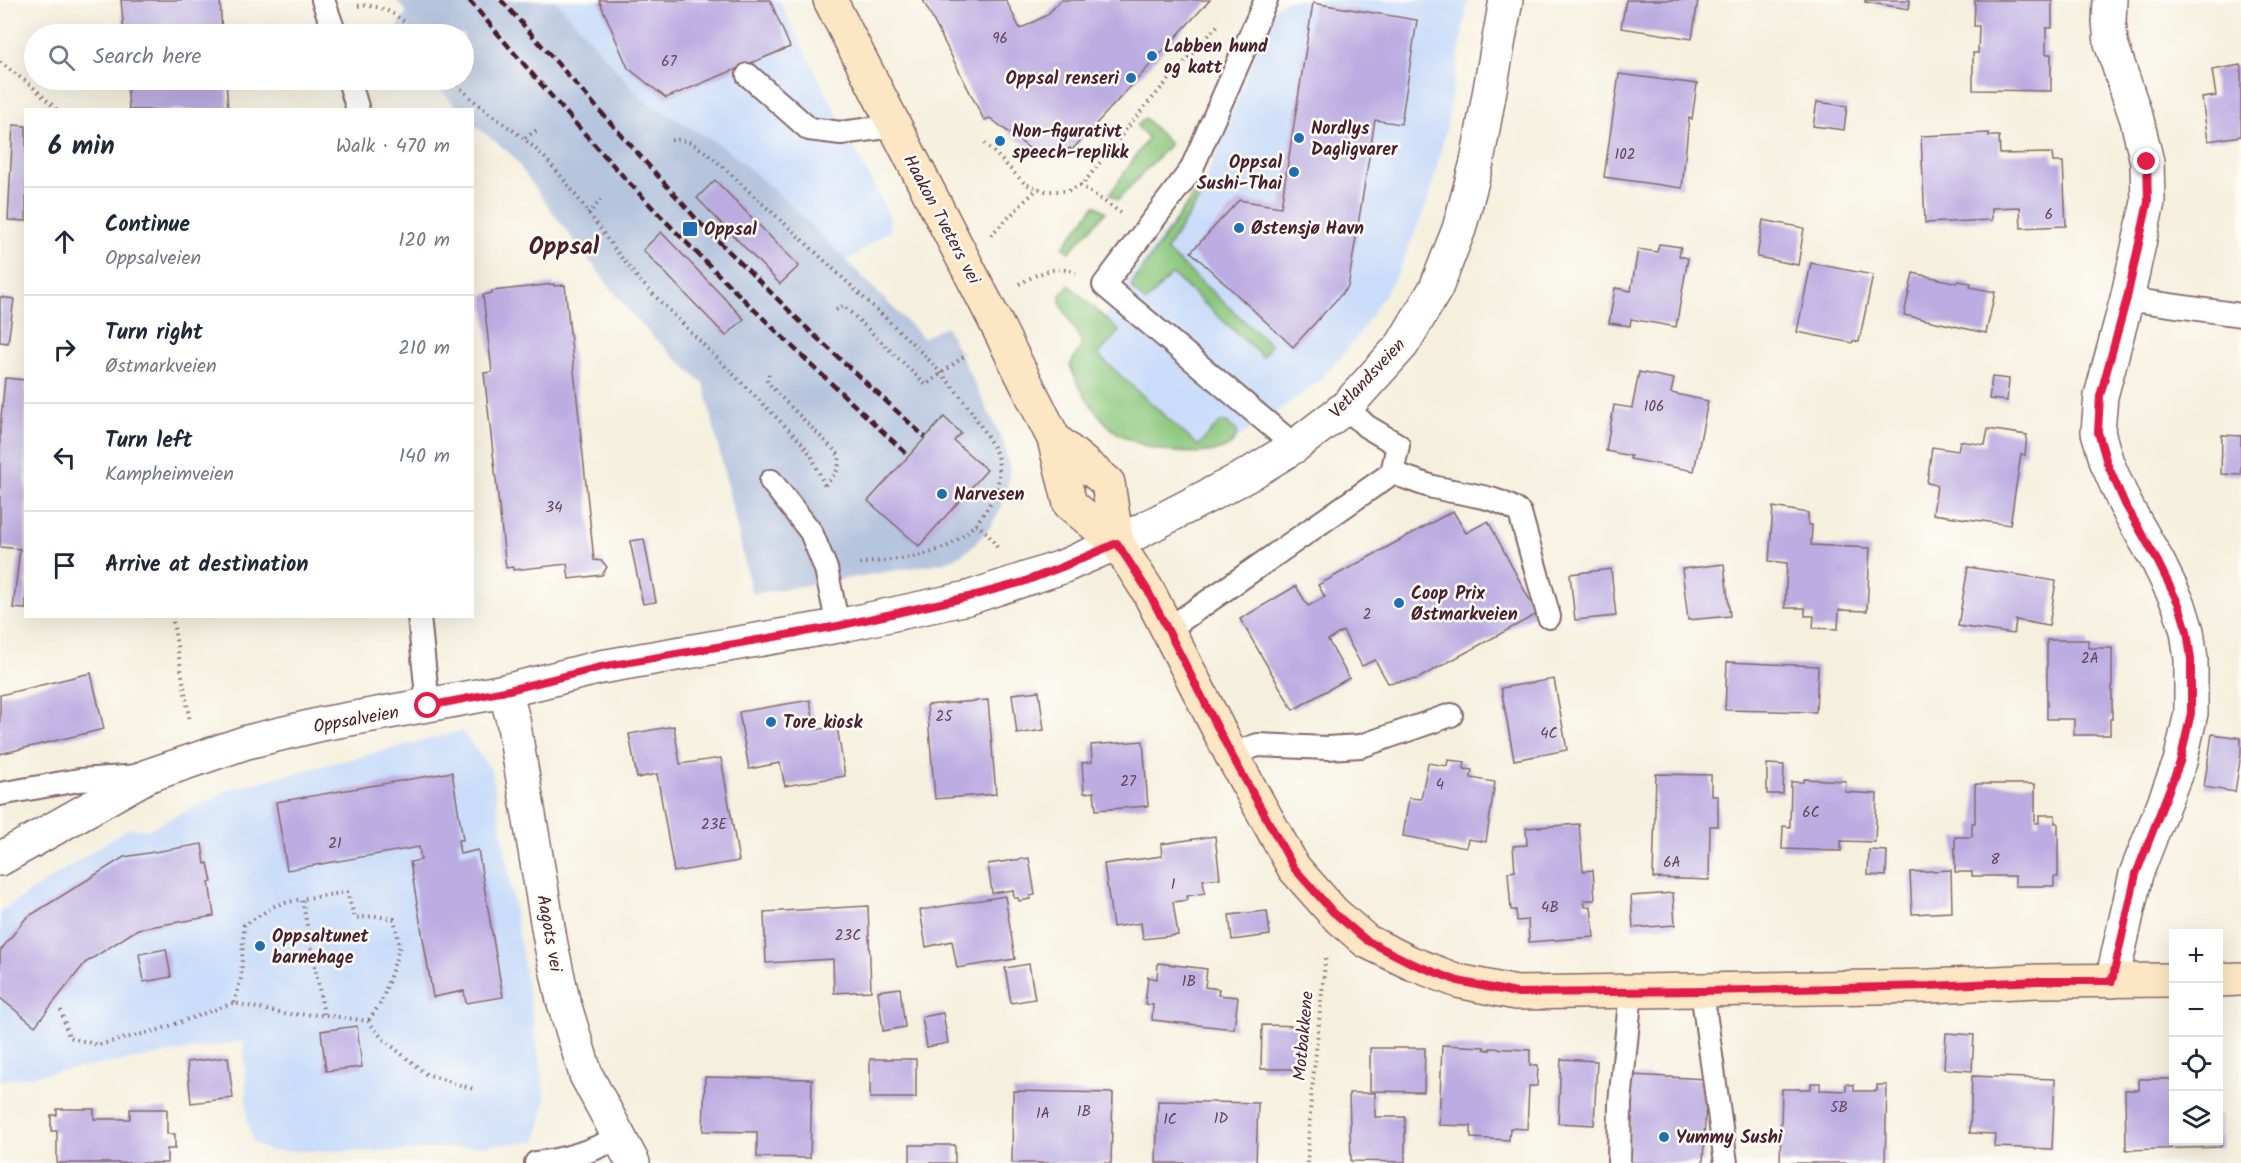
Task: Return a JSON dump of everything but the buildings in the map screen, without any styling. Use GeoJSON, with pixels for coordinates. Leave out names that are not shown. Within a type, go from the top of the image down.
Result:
{"type":"FeatureCollection","features":[{"type":"Feature","properties":{"kind":"street","name":"Haakon Tveters vei"},"geometry":{"type":"LineString","coordinates":[[830,0],[1054,439],[1108,483],[1117,543]]}},
{"type":"Feature","properties":{"kind":"street","name":"Vetlandsveien"},"geometry":{"type":"LineString","coordinates":[[1117,543],[1248,475],[1295,446],[1346,407],[1402,345],[1436,288],[1459,229],[1478,162],[1506,0]]}},
{"type":"Feature","properties":{"kind":"street"},"geometry":{"type":"LineString","coordinates":[[2110,0],[2110,43],[2137,120],[2147,162],[2148,202],[2127,298],[2100,396],[2098,432],[2107,463],[2125,504],[2179,605],[2187,631],[2191,659],[2191,713],[2180,762],[2136,874],[2112,981]]}},
{"type":"Feature","properties":{"kind":"street"},"geometry":{"type":"LineString","coordinates":[[1117,543],[1148,591],[1231,754],[1294,868],[1333,912],[1366,940],[1411,963],[1458,981],[1516,993],[2169,980]]}},
{"type":"Feature","properties":{"kind":"street","name":"Oppsalveien"},"geometry":{"type":"LineString","coordinates":[[0,859],[147,776],[247,742],[322,724],[505,691],[601,667],[838,626],[968,597],[1023,582],[1117,543]]}},
{"type":"Feature","properties":{"kind":"street","name":"Aagots vei"},"geometry":{"type":"LineString","coordinates":[[505,691],[513,720],[563,1000],[586,1075],[626,1150]]}},
{"type":"Feature","properties":{"kind":"street"},"geometry":{"type":"LineString","coordinates":[[2223,980],[2241,979]]}},
{"type":"Feature","properties":{"kind":"lane"},"geometry":{"type":"LineString","coordinates":[[1266,0],[1191,170],[1104,285],[1295,446]]}},
{"type":"Feature","properties":{"kind":"lane"},"geometry":{"type":"LineString","coordinates":[[325,4],[332,24]]}},
{"type":"Feature","properties":{"kind":"lane"},"geometry":{"type":"LineString","coordinates":[[748,75],[809,129],[841,133],[894,126]]}},
{"type":"Feature","properties":{"kind":"lane"},"geometry":{"type":"LineString","coordinates":[[352,90],[357,108]]}},
{"type":"Feature","properties":{"kind":"lane"},"geometry":{"type":"LineString","coordinates":[[2127,298],[2241,315]]}},
{"type":"Feature","properties":{"kind":"lane"},"geometry":{"type":"LineString","coordinates":[[1167,630],[1392,473],[1398,445],[1366,426],[1346,407]]}},
{"type":"Feature","properties":{"kind":"lane"},"geometry":{"type":"LineString","coordinates":[[1392,473],[1432,487],[1492,500],[1514,508],[1520,513],[1549,617]]}},
{"type":"Feature","properties":{"kind":"lane"},"geometry":{"type":"LineString","coordinates":[[771,481],[811,532],[826,569],[838,626]]}},
{"type":"Feature","properties":{"kind":"lane"},"geometry":{"type":"LineString","coordinates":[[419,618],[428,706]]}},
{"type":"Feature","properties":{"kind":"lane"},"geometry":{"type":"LineString","coordinates":[[1231,754],[1258,745],[1327,748],[1361,746],[1451,715]]}},
{"type":"Feature","properties":{"kind":"lane"},"geometry":{"type":"LineString","coordinates":[[0,794],[79,780],[147,776]]}},
{"type":"Feature","properties":{"kind":"lane"},"geometry":{"type":"LineString","coordinates":[[1619,1163],[1620,1103],[1631,991]]}},
{"type":"Feature","properties":{"kind":"lane"},"geometry":{"type":"LineString","coordinates":[[1702,991],[1726,1163]]}},
{"type":"Feature","properties":{"kind":"lane"},"geometry":{"type":"LineString","coordinates":[[536,1163],[601,1147],[626,1150]]}},
{"type":"Feature","properties":{"kind":"path"},"geometry":{"type":"LineString","coordinates":[[325,4],[377,6],[395,15],[405,24]]}},
{"type":"Feature","properties":{"kind":"path"},"geometry":{"type":"LineString","coordinates":[[985,143],[1025,184],[1046,191],[1068,191],[1080,185],[1140,112],[1225,17]]}},
{"type":"Feature","properties":{"kind":"path"},"geometry":{"type":"LineString","coordinates":[[0,62],[24,80]]}},
{"type":"Feature","properties":{"kind":"path"},"geometry":{"type":"LineString","coordinates":[[36,90],[55,108]]}},
{"type":"Feature","properties":{"kind":"path"},"geometry":{"type":"LineString","coordinates":[[462,90],[484,111],[525,138],[577,197],[626,265],[643,284],[800,441],[811,455],[825,486]]}},
{"type":"Feature","properties":{"kind":"path"},"geometry":{"type":"LineString","coordinates":[[525,138],[537,130]]}},
{"type":"Feature","properties":{"kind":"path"},"geometry":{"type":"LineString","coordinates":[[671,140],[693,144],[713,160],[920,351],[965,400],[997,454],[999,475],[993,499],[975,524],[943,548],[924,554],[826,569]]}},
{"type":"Feature","properties":{"kind":"path"},"geometry":{"type":"LineString","coordinates":[[1080,185],[1109,205]]}},
{"type":"Feature","properties":{"kind":"path"},"geometry":{"type":"LineString","coordinates":[[990,235],[1038,188]]}},
{"type":"Feature","properties":{"kind":"path"},"geometry":{"type":"LineString","coordinates":[[588,214],[601,200]]}},
{"type":"Feature","properties":{"kind":"path"},"geometry":{"type":"LineString","coordinates":[[1019,284],[1048,269],[1069,270],[1104,285]]}},
{"type":"Feature","properties":{"kind":"path"},"geometry":{"type":"LineString","coordinates":[[836,310],[844,306],[926,385],[968,354]]}},
{"type":"Feature","properties":{"kind":"path"},"geometry":{"type":"LineString","coordinates":[[769,374],[767,381],[776,392],[839,455],[840,464],[837,472],[796,513]]}},
{"type":"Feature","properties":{"kind":"path"},"geometry":{"type":"LineString","coordinates":[[975,524],[987,533],[1004,555]]}},
{"type":"Feature","properties":{"kind":"path"},"geometry":{"type":"LineString","coordinates":[[172,618],[197,759]]}},
{"type":"Feature","properties":{"kind":"path"},"geometry":{"type":"LineString","coordinates":[[234,1003],[241,978],[243,925],[276,905],[347,892],[355,918],[375,916],[394,919],[400,946],[382,1001],[368,1021]]}},
{"type":"Feature","properties":{"kind":"path"},"geometry":{"type":"LineString","coordinates":[[302,899],[324,1015]]}},
{"type":"Feature","properties":{"kind":"path","name":"Motbakkene"},"geometry":{"type":"LineString","coordinates":[[1307,1163],[1323,972],[1333,912]]}},
{"type":"Feature","properties":{"kind":"path"},"geometry":{"type":"LineString","coordinates":[[62,1010],[69,1037],[98,1045],[158,1030],[234,1003],[285,1014],[324,1015],[368,1021],[382,1038],[426,1074],[473,1089]]}},
{"type":"Feature","properties":{"kind":"shaded area"},"geometry":{"type":"Polygon","coordinates":[[[396,0],[556,0],[643,100],[722,146],[751,170],[793,207],[923,338],[946,326],[1003,441],[1010,470],[1007,488],[998,514],[972,547],[954,559],[941,563],[752,594],[704,384],[655,339],[626,308],[511,154],[474,125],[474,108],[457,108],[441,90],[474,90],[474,24],[400,24],[407,12],[396,0]]]}},
{"type":"Feature","properties":{"kind":"shaded area"},"geometry":{"type":"Polygon","coordinates":[[[556,0],[779,0],[890,218],[890,230],[847,261],[793,207],[722,146],[643,100],[556,0]]]}},
{"type":"Feature","properties":{"kind":"shaded area"},"geometry":{"type":"Polygon","coordinates":[[[1287,0],[1468,0],[1447,125],[1429,198],[1399,271],[1356,339],[1325,375],[1301,395],[1218,451],[1174,452],[1147,447],[1110,428],[1076,383],[1070,365],[1129,280],[1207,176],[1269,18],[1277,6],[1287,0]]]}},
{"type":"Feature","properties":{"kind":"shaded area","name":"Oppsaltunet barnehage"},"geometry":{"type":"Polygon","coordinates":[[[462,731],[492,771],[546,1100],[536,1142],[405,1151],[268,1151],[253,1142],[247,1120],[244,1041],[0,1081],[0,912],[128,828],[147,830],[231,789],[462,731]]]}},
{"type":"Feature","properties":{"kind":"green space"},"geometry":{"type":"Polygon","coordinates":[[[1145,118],[1170,144],[1118,200],[1110,194],[1148,138],[1137,126],[1145,118]]]}},
{"type":"Feature","properties":{"kind":"green space"},"geometry":{"type":"Polygon","coordinates":[[[1195,193],[1200,198],[1166,250],[1271,345],[1263,357],[1172,274],[1146,302],[1132,289],[1132,284],[1195,193]]]}},
{"type":"Feature","properties":{"kind":"green space"},"geometry":{"type":"Polygon","coordinates":[[[1095,205],[1106,212],[1069,252],[1063,247],[1095,205]]]}},
{"type":"Feature","properties":{"kind":"green space"},"geometry":{"type":"Polygon","coordinates":[[[1069,285],[1119,331],[1098,355],[1198,446],[1220,422],[1226,422],[1237,431],[1234,441],[1226,447],[1213,451],[1184,453],[1146,446],[1113,430],[1087,398],[1070,365],[1081,347],[1081,341],[1060,303],[1060,295],[1069,285]]]}},
{"type":"Feature","properties":{"kind":"railway"},"geometry":{"type":"LineString","coordinates":[[469,0],[573,121],[654,209],[765,320],[908,455]]}},
{"type":"Feature","properties":{"kind":"railway"},"geometry":{"type":"LineString","coordinates":[[501,0],[699,222],[815,336],[925,437]]}},
{"type":"Feature","properties":{"kind":"place","name":"Labben hund og katt"},"geometry":{"type":"Point","coordinates":[1152,56]}},
{"type":"Feature","properties":{"kind":"place","name":"Oppsal renseri"},"geometry":{"type":"Point","coordinates":[1131,78]}},
{"type":"Feature","properties":{"kind":"place","name":"Nordlys Dagligvarer"},"geometry":{"type":"Point","coordinates":[1299,138]}},
{"type":"Feature","properties":{"kind":"place","name":"Non-figurativt speech-replikk"},"geometry":{"type":"Point","coordinates":[1000,141]}},
{"type":"Feature","properties":{"kind":"place","name":"Oppsal Sushi-Thai"},"geometry":{"type":"Point","coordinates":[1294,172]}},
{"type":"Feature","properties":{"kind":"place","name":"Østensjø Havn"},"geometry":{"type":"Point","coordinates":[1239,228]}},
{"type":"Feature","properties":{"kind":"place","name":"Oppsal"},"geometry":{"type":"Point","coordinates":[690,229]}},
{"type":"Feature","properties":{"kind":"place","name":"Narvesen"},"geometry":{"type":"Point","coordinates":[942,494]}},
{"type":"Feature","properties":{"kind":"place","name":"Coop Prix Østmarkveien"},"geometry":{"type":"Point","coordinates":[1399,603]}},
{"type":"Feature","properties":{"kind":"place","name":"Tore kiosk"},"geometry":{"type":"Point","coordinates":[771,722]}},
{"type":"Feature","properties":{"kind":"place","name":"Oppsaltunet barnehage"},"geometry":{"type":"Point","coordinates":[260,946]}},
{"type":"Feature","properties":{"kind":"place","name":"Yummy Sushi"},"geometry":{"type":"Point","coordinates":[1664,1137]}},
{"type":"Feature","properties":{"kind":"district","name":"Oppsal"},"geometry":{"type":"Point","coordinates":[564,246]}},
{"type":"Feature","properties":{"kind":"route"},"geometry":{"type":"LineString","coordinates":[[428,706],[505,691],[601,667],[838,626],[910,611],[1023,582],[1117,543],[1148,591],[1231,754],[1294,868],[1333,912],[1366,940],[1411,963],[1458,981],[1516,993],[2112,981],[2136,874],[2180,762],[2191,713],[2191,659],[2187,631],[2179,605],[2125,504],[2107,463],[2098,432],[2100,396],[2127,298],[2148,202],[2147,162]]}}]}
